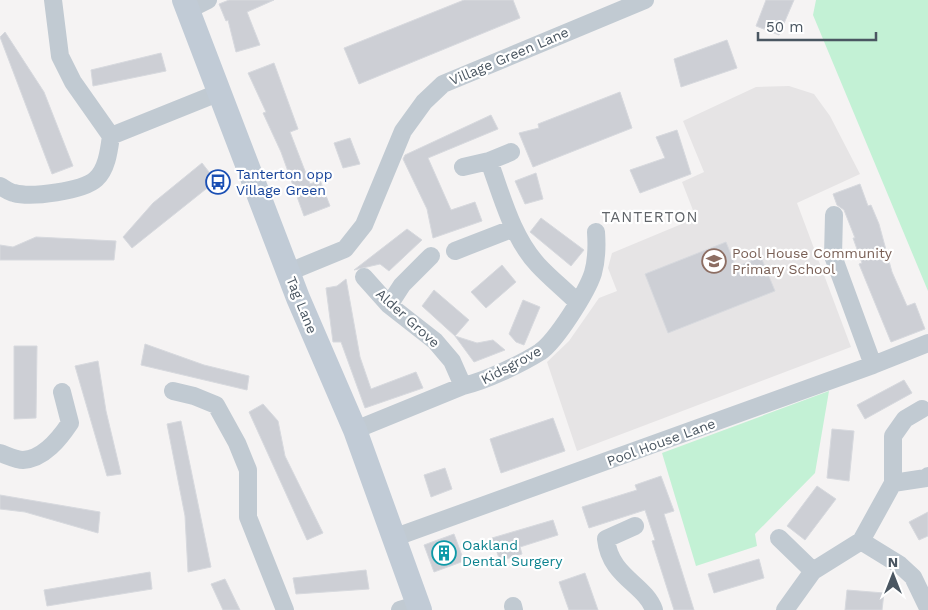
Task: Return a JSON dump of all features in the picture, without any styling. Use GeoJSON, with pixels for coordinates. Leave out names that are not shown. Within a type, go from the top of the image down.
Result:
{"type":"FeatureCollection","features":[{"type":"Feature","properties":{"kind":"main road","name":"Tag Lane"},"geometry":{"type":"LineString","coordinates":[[193,3],[218,93],[289,272],[355,430],[393,538],[412,608]]}},
{"type":"Feature","properties":{"kind":"street"},"geometry":{"type":"LineString","coordinates":[[0,186],[14,193],[38,194],[71,189],[89,184],[96,179],[104,168],[111,136],[73,82],[60,56],[53,0]]}},
{"type":"Feature","properties":{"kind":"street","name":"Village Green Lane"},"geometry":{"type":"LineString","coordinates":[[289,272],[345,249],[364,225],[403,131],[424,102],[443,84],[645,0]]}},
{"type":"Feature","properties":{"kind":"street"},"geometry":{"type":"LineString","coordinates":[[111,136],[218,93]]}},
{"type":"Feature","properties":{"kind":"street"},"geometry":{"type":"LineString","coordinates":[[463,167],[489,161],[511,152]]}},
{"type":"Feature","properties":{"kind":"street"},"geometry":{"type":"LineString","coordinates":[[489,161],[514,228],[537,264],[577,302]]}},
{"type":"Feature","properties":{"kind":"street"},"geometry":{"type":"LineString","coordinates":[[834,215],[833,256],[873,366]]}},
{"type":"Feature","properties":{"kind":"street"},"geometry":{"type":"LineString","coordinates":[[455,251],[514,228]]}},
{"type":"Feature","properties":{"kind":"street","name":"Kidsgrove"},"geometry":{"type":"LineString","coordinates":[[355,430],[463,386],[478,383],[541,352],[559,332],[593,273],[598,249],[596,232]]}},
{"type":"Feature","properties":{"kind":"street"},"geometry":{"type":"LineString","coordinates":[[388,305],[402,285],[431,256]]}},
{"type":"Feature","properties":{"kind":"street","name":"Alder Grove"},"geometry":{"type":"LineString","coordinates":[[364,277],[388,305],[436,341],[452,361],[463,386]]}},
{"type":"Feature","properties":{"kind":"street","name":"Pool House Lane"},"geometry":{"type":"LineString","coordinates":[[393,538],[873,366],[928,344]]}},
{"type":"Feature","properties":{"kind":"street"},"geometry":{"type":"LineString","coordinates":[[173,391],[194,396],[216,406],[237,443],[248,470],[248,517],[285,610]]}},
{"type":"Feature","properties":{"kind":"street"},"geometry":{"type":"LineString","coordinates":[[0,452],[23,460],[43,453],[61,437],[70,423],[62,392]]}},
{"type":"Feature","properties":{"kind":"street"},"geometry":{"type":"LineString","coordinates":[[785,610],[813,570],[861,542],[892,483],[893,436],[905,419],[922,409]]}},
{"type":"Feature","properties":{"kind":"street"},"geometry":{"type":"LineString","coordinates":[[892,483],[926,478],[928,476]]}},
{"type":"Feature","properties":{"kind":"street"},"geometry":{"type":"LineString","coordinates":[[635,526],[610,536],[606,539],[607,544],[617,569],[648,599],[654,610]]}},
{"type":"Feature","properties":{"kind":"street"},"geometry":{"type":"LineString","coordinates":[[778,538],[813,570]]}},
{"type":"Feature","properties":{"kind":"street"},"geometry":{"type":"LineString","coordinates":[[861,542],[900,564],[913,577],[927,606]]}},
{"type":"Feature","properties":{"kind":"shaded area","name":"Pool House Community Primary School"},"geometry":{"type":"Polygon","coordinates":[[[789,86],[814,94],[830,116],[860,174],[797,203],[851,347],[577,451],[547,362],[569,341],[599,298],[617,291],[608,268],[612,253],[696,218],[682,182],[704,172],[683,121],[756,87],[789,86]]]}},
{"type":"Feature","properties":{"kind":"green space"},"geometry":{"type":"Polygon","coordinates":[[[816,0],[928,0],[928,291],[813,15],[816,0]]]}},
{"type":"Feature","properties":{"kind":"green space"},"geometry":{"type":"Polygon","coordinates":[[[829,391],[815,473],[755,534],[757,546],[696,566],[662,453],[829,391]]]}},
{"type":"Feature","properties":{"kind":"building"},"geometry":{"type":"Polygon","coordinates":[[[229,0],[274,0],[247,12],[260,45],[236,52],[228,20],[226,21],[219,4],[229,0]]]}},
{"type":"Feature","properties":{"kind":"building"},"geometry":{"type":"Polygon","coordinates":[[[464,0],[513,0],[520,18],[359,84],[344,48],[464,0]]]}},
{"type":"Feature","properties":{"kind":"building"},"geometry":{"type":"Polygon","coordinates":[[[766,0],[794,0],[779,35],[756,26],[766,0]]]}},
{"type":"Feature","properties":{"kind":"building"},"geometry":{"type":"Polygon","coordinates":[[[5,32],[44,92],[73,166],[52,174],[0,37],[5,32]]]}},
{"type":"Feature","properties":{"kind":"building"},"geometry":{"type":"Polygon","coordinates":[[[727,40],[737,68],[681,87],[674,59],[727,40]]]}},
{"type":"Feature","properties":{"kind":"building"},"geometry":{"type":"Polygon","coordinates":[[[161,53],[166,71],[93,86],[91,70],[161,53]]]}},
{"type":"Feature","properties":{"kind":"building"},"geometry":{"type":"Polygon","coordinates":[[[274,63],[298,129],[290,132],[310,184],[320,180],[330,206],[304,216],[281,152],[263,113],[266,112],[248,73],[274,63]]]}},
{"type":"Feature","properties":{"kind":"building"},"geometry":{"type":"Polygon","coordinates":[[[620,92],[632,128],[533,167],[519,133],[539,128],[538,124],[620,92]]]}},
{"type":"Feature","properties":{"kind":"building"},"geometry":{"type":"Polygon","coordinates":[[[491,115],[498,129],[428,158],[451,210],[475,202],[482,221],[433,238],[427,209],[403,159],[405,155],[491,115]]]}},
{"type":"Feature","properties":{"kind":"building"},"geometry":{"type":"Polygon","coordinates":[[[677,130],[691,174],[640,193],[630,170],[665,158],[656,137],[677,130]]]}},
{"type":"Feature","properties":{"kind":"building"},"geometry":{"type":"Polygon","coordinates":[[[350,138],[360,164],[343,168],[334,143],[350,138]]]}},
{"type":"Feature","properties":{"kind":"building"},"geometry":{"type":"Polygon","coordinates":[[[202,163],[216,181],[132,248],[123,237],[153,203],[202,163]]]}},
{"type":"Feature","properties":{"kind":"building"},"geometry":{"type":"Polygon","coordinates":[[[536,173],[543,199],[525,204],[515,181],[536,173]]]}},
{"type":"Feature","properties":{"kind":"building"},"geometry":{"type":"Polygon","coordinates":[[[860,184],[868,206],[871,205],[879,224],[892,272],[907,306],[915,303],[925,329],[891,342],[859,264],[862,263],[853,238],[855,238],[844,210],[837,205],[833,194],[860,184]]]}},
{"type":"Feature","properties":{"kind":"building"},"geometry":{"type":"Polygon","coordinates":[[[541,218],[584,250],[571,266],[530,232],[541,218]]]}},
{"type":"Feature","properties":{"kind":"building"},"geometry":{"type":"Polygon","coordinates":[[[407,229],[422,240],[389,271],[380,264],[354,270],[407,229]]]}},
{"type":"Feature","properties":{"kind":"building"},"geometry":{"type":"Polygon","coordinates":[[[36,237],[116,241],[114,260],[0,260],[0,245],[13,247],[36,237]]]}},
{"type":"Feature","properties":{"kind":"building"},"geometry":{"type":"Polygon","coordinates":[[[726,242],[736,267],[761,257],[775,291],[668,333],[645,274],[726,242]]]}},
{"type":"Feature","properties":{"kind":"building"},"geometry":{"type":"Polygon","coordinates":[[[502,265],[516,282],[486,308],[471,292],[502,265]]]}},
{"type":"Feature","properties":{"kind":"building"},"geometry":{"type":"Polygon","coordinates":[[[346,279],[360,357],[371,389],[416,372],[423,388],[365,408],[341,342],[333,342],[326,288],[337,286],[346,279]]]}},
{"type":"Feature","properties":{"kind":"building"},"geometry":{"type":"Polygon","coordinates":[[[434,290],[469,320],[455,336],[422,306],[434,290]]]}},
{"type":"Feature","properties":{"kind":"building"},"geometry":{"type":"Polygon","coordinates":[[[523,300],[540,307],[524,345],[516,342],[509,334],[523,300]]]}},
{"type":"Feature","properties":{"kind":"building"},"geometry":{"type":"Polygon","coordinates":[[[455,336],[477,343],[493,340],[505,350],[474,362],[455,336]]]}},
{"type":"Feature","properties":{"kind":"building"},"geometry":{"type":"Polygon","coordinates":[[[145,344],[204,365],[249,376],[247,390],[141,365],[145,344]]]}},
{"type":"Feature","properties":{"kind":"building"},"geometry":{"type":"Polygon","coordinates":[[[14,346],[37,346],[36,418],[14,419],[14,346]]]}},
{"type":"Feature","properties":{"kind":"building"},"geometry":{"type":"Polygon","coordinates":[[[98,361],[106,411],[121,474],[107,476],[75,366],[98,361]]]}},
{"type":"Feature","properties":{"kind":"building"},"geometry":{"type":"Polygon","coordinates":[[[904,380],[912,393],[865,419],[857,405],[904,380]]]}},
{"type":"Feature","properties":{"kind":"building"},"geometry":{"type":"Polygon","coordinates":[[[263,404],[278,421],[285,456],[323,533],[307,540],[249,412],[263,404]]]}},
{"type":"Feature","properties":{"kind":"building"},"geometry":{"type":"Polygon","coordinates":[[[553,418],[565,451],[501,473],[490,439],[553,418]]]}},
{"type":"Feature","properties":{"kind":"building"},"geometry":{"type":"Polygon","coordinates":[[[181,421],[211,567],[188,572],[185,516],[167,424],[181,421]]]}},
{"type":"Feature","properties":{"kind":"building"},"geometry":{"type":"Polygon","coordinates":[[[832,429],[854,431],[849,481],[827,478],[832,429]]]}},
{"type":"Feature","properties":{"kind":"building"},"geometry":{"type":"Polygon","coordinates":[[[445,468],[452,489],[431,497],[424,475],[445,468]]]}},
{"type":"Feature","properties":{"kind":"building"},"geometry":{"type":"Polygon","coordinates":[[[661,476],[674,511],[664,514],[694,610],[674,610],[652,541],[655,540],[645,510],[589,528],[582,507],[637,490],[635,485],[661,476]]]}},
{"type":"Feature","properties":{"kind":"building"},"geometry":{"type":"Polygon","coordinates":[[[817,486],[836,499],[805,540],[787,526],[817,486]]]}},
{"type":"Feature","properties":{"kind":"building"},"geometry":{"type":"Polygon","coordinates":[[[0,495],[100,512],[98,533],[25,512],[0,509],[0,495]]]}},
{"type":"Feature","properties":{"kind":"building"},"geometry":{"type":"Polygon","coordinates":[[[928,512],[928,536],[919,540],[909,522],[928,512]]]}},
{"type":"Feature","properties":{"kind":"building"},"geometry":{"type":"Polygon","coordinates":[[[553,520],[558,535],[520,547],[522,554],[500,561],[492,538],[553,520]]]}},
{"type":"Feature","properties":{"kind":"building","name":"Oakland Dental Surgery"},"geometry":{"type":"Polygon","coordinates":[[[454,534],[464,561],[434,572],[424,545],[454,534]]]}},
{"type":"Feature","properties":{"kind":"building"},"geometry":{"type":"Polygon","coordinates":[[[759,559],[764,578],[714,593],[708,574],[759,559]]]}},
{"type":"Feature","properties":{"kind":"building"},"geometry":{"type":"Polygon","coordinates":[[[366,570],[369,589],[296,594],[293,578],[366,570]]]}},
{"type":"Feature","properties":{"kind":"building"},"geometry":{"type":"Polygon","coordinates":[[[150,572],[152,589],[47,606],[44,590],[150,572]]]}},
{"type":"Feature","properties":{"kind":"building"},"geometry":{"type":"Polygon","coordinates":[[[585,573],[598,610],[569,610],[559,582],[585,573]]]}},
{"type":"Feature","properties":{"kind":"building"},"geometry":{"type":"Polygon","coordinates":[[[225,579],[240,610],[223,610],[211,584],[225,579]]]}},
{"type":"Feature","properties":{"kind":"building"},"geometry":{"type":"Polygon","coordinates":[[[847,590],[884,593],[882,610],[845,610],[847,590]]]}},
{"type":"Feature","properties":{"kind":"place","name":"Tanterton opp Village Green"},"geometry":{"type":"Point","coordinates":[218,182]}},
{"type":"Feature","properties":{"kind":"place","name":"Pool House Community Primary School"},"geometry":{"type":"Point","coordinates":[714,261]}},
{"type":"Feature","properties":{"kind":"place","name":"Oakland Dental Surgery"},"geometry":{"type":"Point","coordinates":[444,553]}},
{"type":"Feature","properties":{"kind":"district","name":"TANTERTON"},"geometry":{"type":"Point","coordinates":[650,217]}}]}
